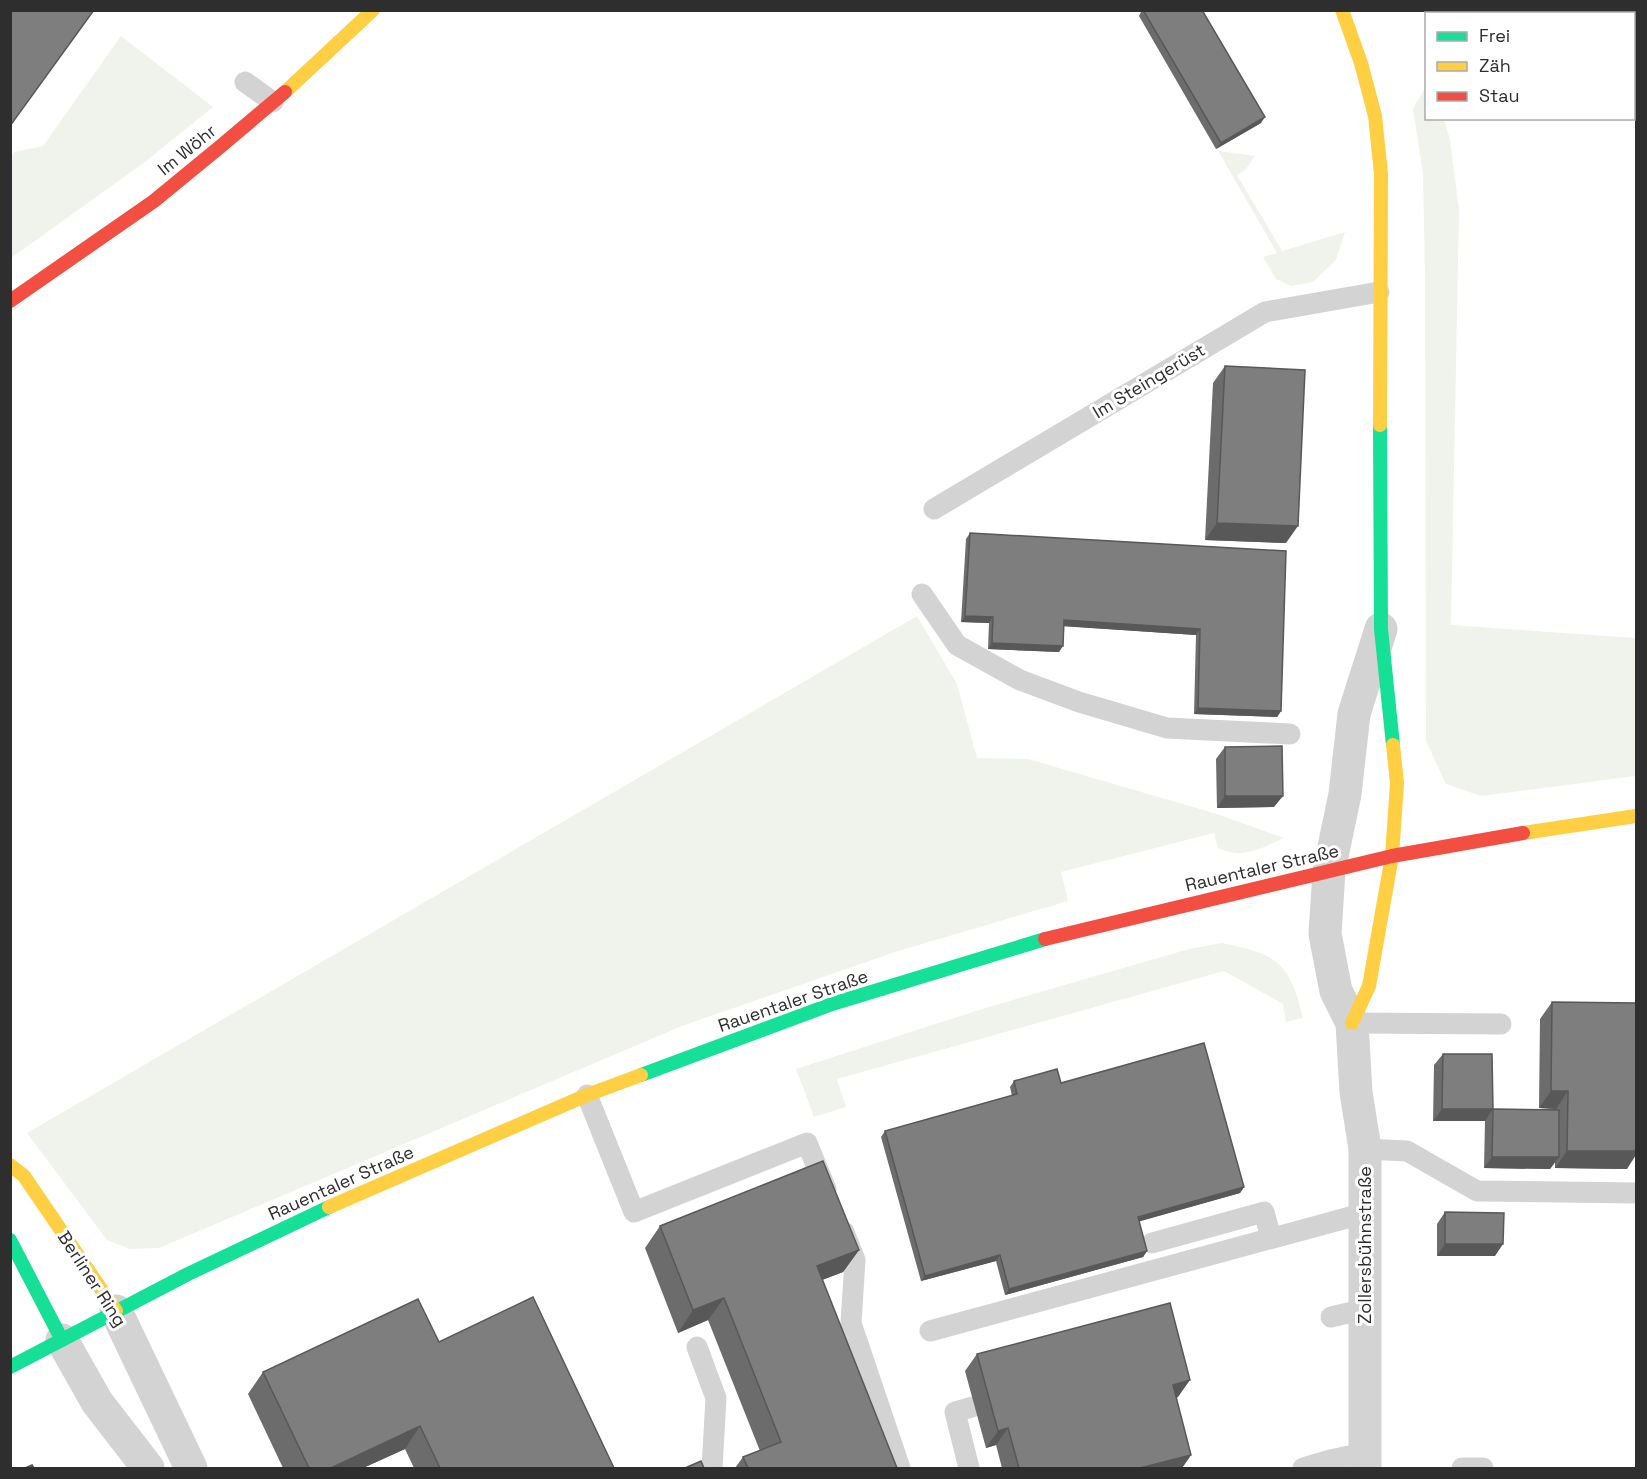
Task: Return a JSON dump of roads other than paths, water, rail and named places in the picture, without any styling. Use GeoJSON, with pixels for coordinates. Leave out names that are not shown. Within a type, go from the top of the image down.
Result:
{"type":"FeatureCollection","features":[{"type":"Feature","properties":{"kind":"street","name":"Im Wöhr"},"geometry":{"type":"LineString","coordinates":[[10,301],[88,248],[198,166],[331,51],[373,10]]}},
{"type":"Feature","properties":{"kind":"street"},"geometry":{"type":"LineString","coordinates":[[1342,10],[1361,63],[1376,125],[1381,174],[1379,292],[1381,629],[1397,783],[1392,856]]}},
{"type":"Feature","properties":{"kind":"street"},"geometry":{"type":"LineString","coordinates":[[1329,871],[1345,794],[1354,714],[1381,629]]}},
{"type":"Feature","properties":{"kind":"street","name":"Rauentaler Straße"},"geometry":{"type":"LineString","coordinates":[[10,1367],[188,1274],[345,1199],[587,1095],[831,1004],[1055,936],[1392,856],[1557,827],[1636,816]]}},
{"type":"Feature","properties":{"kind":"street","name":"Zollersbühnstraße"},"geometry":{"type":"LineString","coordinates":[[1353,1023],[1369,986],[1392,856]]}},
{"type":"Feature","properties":{"kind":"street","name":"Zollersbühnstraße"},"geometry":{"type":"LineString","coordinates":[[1329,871],[1325,934],[1336,991],[1353,1023],[1356,1092],[1365,1149],[1365,1461]]}},
{"type":"Feature","properties":{"kind":"street","name":"Berliner Ring"},"geometry":{"type":"LineString","coordinates":[[10,1165],[24,1176],[116,1311],[191,1468]]}},
{"type":"Feature","properties":{"kind":"street"},"geometry":{"type":"LineString","coordinates":[[10,1240],[97,1402],[148,1468]]}},
{"type":"Feature","properties":{"kind":"lane"},"geometry":{"type":"LineString","coordinates":[[245,81],[273,102]]}},
{"type":"Feature","properties":{"kind":"lane","name":"Im Steingerüst"},"geometry":{"type":"LineString","coordinates":[[934,509],[1265,312],[1379,292]]}},
{"type":"Feature","properties":{"kind":"lane"},"geometry":{"type":"LineString","coordinates":[[922,594],[957,645],[1030,684],[1079,702],[1167,728],[1290,734]]}},
{"type":"Feature","properties":{"kind":"lane"},"geometry":{"type":"LineString","coordinates":[[1353,1023],[1501,1024]]}},
{"type":"Feature","properties":{"kind":"lane"},"geometry":{"type":"LineString","coordinates":[[587,1095],[634,1212],[807,1143],[855,1260],[851,1323],[900,1468]]}},
{"type":"Feature","properties":{"kind":"lane"},"geometry":{"type":"LineString","coordinates":[[1365,1149],[1407,1151],[1477,1191],[1636,1193]]}},
{"type":"Feature","properties":{"kind":"lane"},"geometry":{"type":"LineString","coordinates":[[1152,1243],[1264,1212],[1271,1238]]}},
{"type":"Feature","properties":{"kind":"lane"},"geometry":{"type":"LineString","coordinates":[[930,1331],[1365,1213]]}},
{"type":"Feature","properties":{"kind":"lane"},"geometry":{"type":"LineString","coordinates":[[1331,1317],[1365,1309]]}},
{"type":"Feature","properties":{"kind":"lane"},"geometry":{"type":"LineString","coordinates":[[697,1347],[716,1398],[712,1468]]}},
{"type":"Feature","properties":{"kind":"lane"},"geometry":{"type":"LineString","coordinates":[[969,1468],[955,1412],[972,1407]]}},
{"type":"Feature","properties":{"kind":"lane"},"geometry":{"type":"LineString","coordinates":[[1303,1468],[1365,1461]]}},
{"type":"Feature","properties":{"kind":"lane"},"geometry":{"type":"LineString","coordinates":[[1462,1468],[1483,1468]]}}]}
